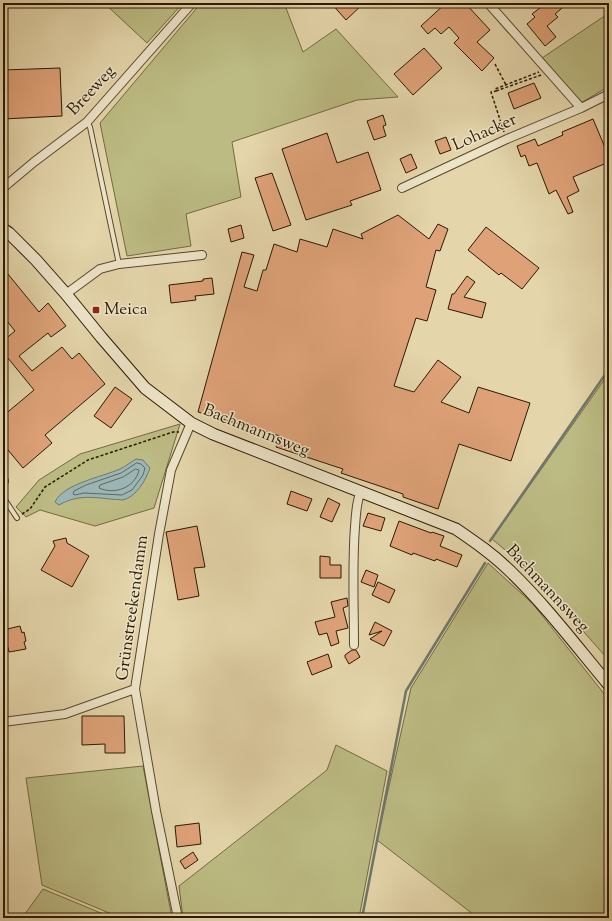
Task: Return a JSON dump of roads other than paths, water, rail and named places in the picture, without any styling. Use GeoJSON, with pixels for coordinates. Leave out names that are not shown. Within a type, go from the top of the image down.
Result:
{"type":"FeatureCollection","features":[{"type":"Feature","properties":{"kind":"street","name":"Breeweg"},"geometry":{"type":"LineString","coordinates":[[3,188],[34,162],[87,122],[192,3]]}},
{"type":"Feature","properties":{"kind":"street"},"geometry":{"type":"LineString","coordinates":[[488,3],[545,72],[581,108]]}},
{"type":"Feature","properties":{"kind":"street","name":"Lohacker"},"geometry":{"type":"LineString","coordinates":[[402,188],[507,139],[581,108],[609,94]]}},
{"type":"Feature","properties":{"kind":"street","name":"Bachmannsweg"},"geometry":{"type":"LineString","coordinates":[[3,229],[36,260],[144,388],[189,427],[213,434],[456,529],[490,552],[511,571],[537,599],[609,685]]}},
{"type":"Feature","properties":{"kind":"street"},"geometry":{"type":"LineString","coordinates":[[66,294],[100,269],[119,264],[202,255]]}},
{"type":"Feature","properties":{"kind":"street","name":"Grünstreekendamm"},"geometry":{"type":"LineString","coordinates":[[178,918],[156,811],[135,689],[168,482],[171,470],[189,427]]}},
{"type":"Feature","properties":{"kind":"street"},"geometry":{"type":"LineString","coordinates":[[354,645],[354,546],[356,509],[361,491]]}},
{"type":"Feature","properties":{"kind":"street"},"geometry":{"type":"LineString","coordinates":[[3,722],[65,714],[135,689]]}},
{"type":"Feature","properties":{"kind":"lane"},"geometry":{"type":"LineString","coordinates":[[87,122],[90,127],[119,264]]}},
{"type":"Feature","properties":{"kind":"lane"},"geometry":{"type":"LineString","coordinates":[[3,481],[5,500],[17,518]]}},
{"type":"Feature","properties":{"kind":"water"},"geometry":{"type":"Polygon","coordinates":[[[136,459],[143,460],[150,468],[140,487],[128,498],[123,500],[78,498],[59,505],[55,502],[66,490],[120,469],[136,459]]]}},
{"type":"Feature","properties":{"kind":"waterway"},"geometry":{"type":"LineString","coordinates":[[490,541],[609,369]]}},
{"type":"Feature","properties":{"kind":"waterway"},"geometry":{"type":"LineString","coordinates":[[362,918],[406,691],[485,563]]}},
{"type":"Feature","properties":{"kind":"place","name":"Meica"},"geometry":{"type":"Point","coordinates":[96,310]}}]}
